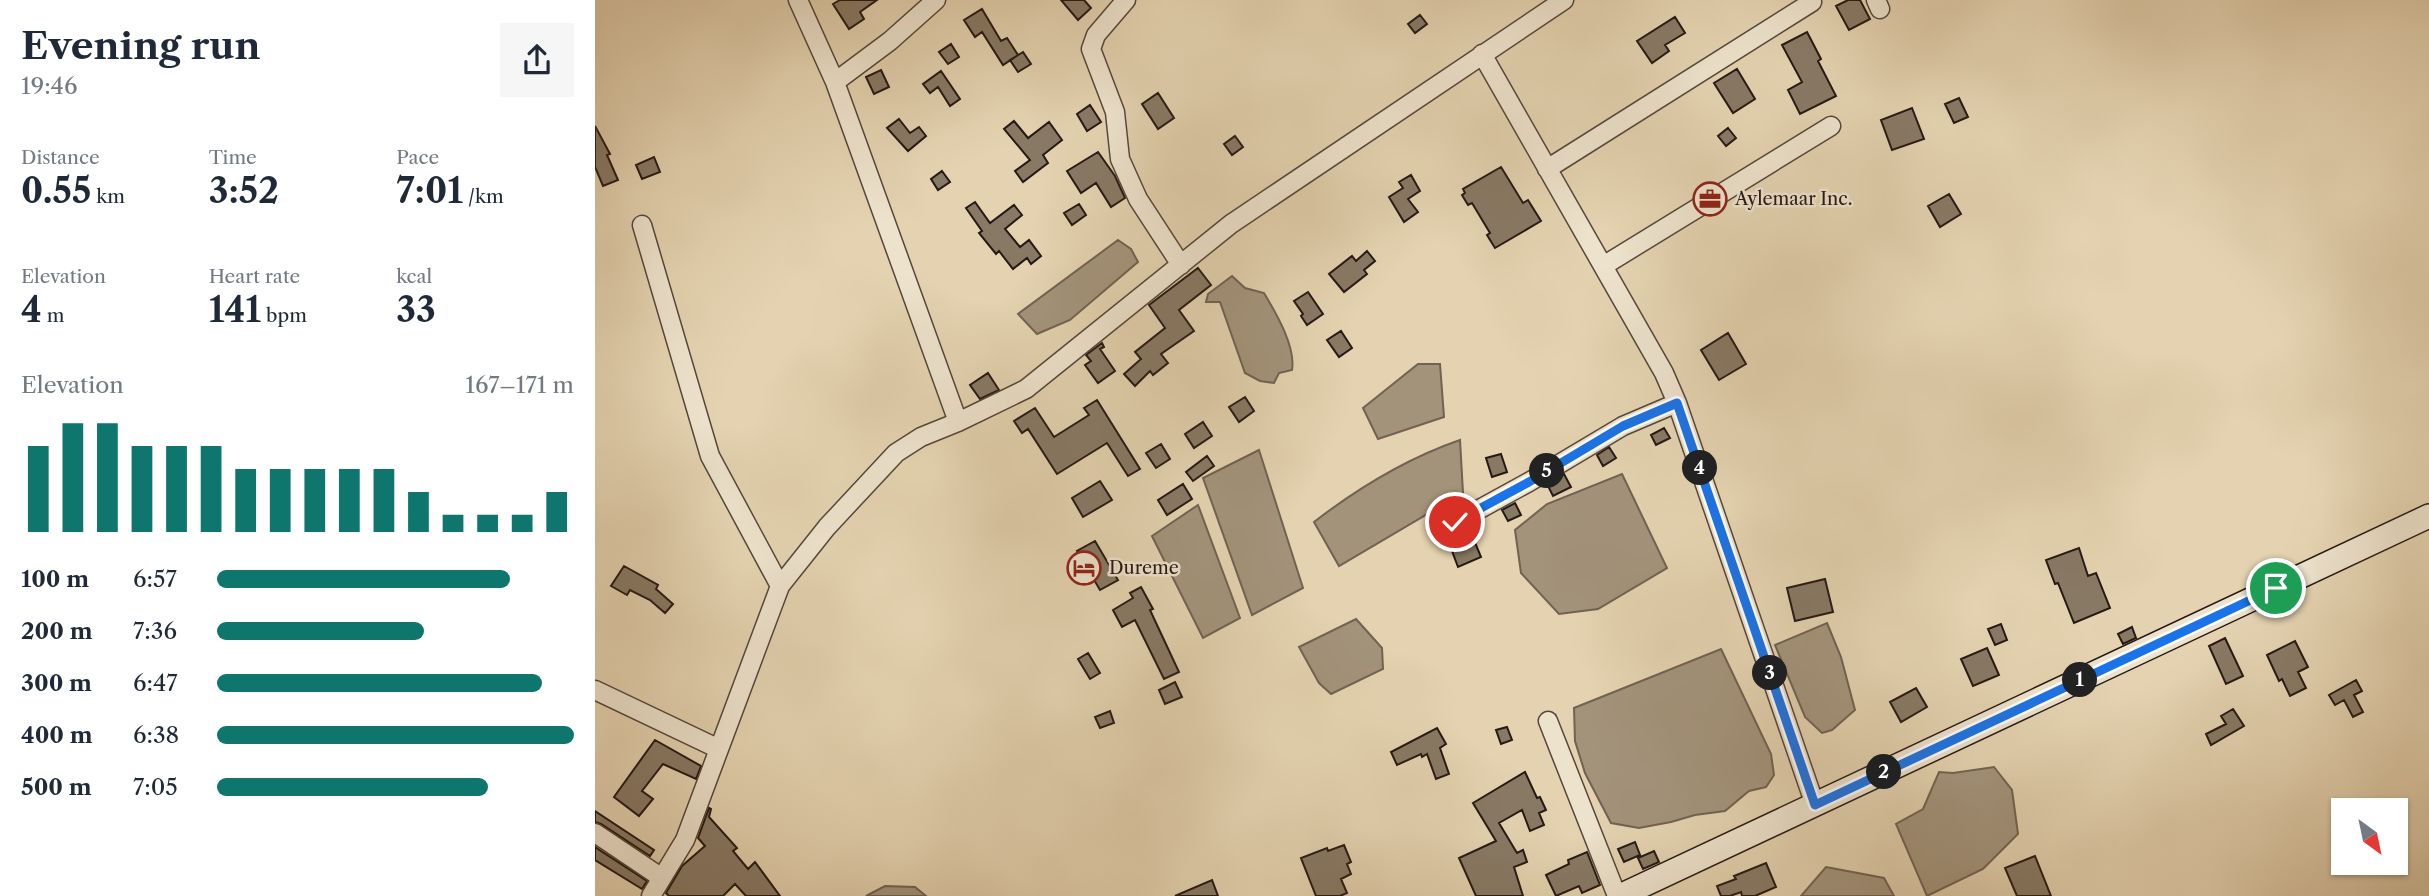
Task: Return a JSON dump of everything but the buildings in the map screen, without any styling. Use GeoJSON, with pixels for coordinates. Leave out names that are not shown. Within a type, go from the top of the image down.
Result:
{"type":"FeatureCollection","features":[{"type":"Feature","properties":{"kind":"main road"},"geometry":{"type":"LineString","coordinates":[[1618,896],[2429,516]]}},
{"type":"Feature","properties":{"kind":"street"},"geometry":{"type":"LineString","coordinates":[[798,0],[835,82],[958,422]]}},
{"type":"Feature","properties":{"kind":"street"},"geometry":{"type":"LineString","coordinates":[[835,82],[890,41],[936,0]]}},
{"type":"Feature","properties":{"kind":"street"},"geometry":{"type":"LineString","coordinates":[[1126,0],[1096,35],[1091,49],[1115,112],[1120,159],[1139,199],[1181,265]]}},
{"type":"Feature","properties":{"kind":"street"},"geometry":{"type":"LineString","coordinates":[[651,896],[685,840],[780,586],[827,527],[896,453],[921,437],[1026,389],[1231,224],[1564,0]]}},
{"type":"Feature","properties":{"kind":"street"},"geometry":{"type":"LineString","coordinates":[[1547,169],[1812,2]]}},
{"type":"Feature","properties":{"kind":"street"},"geometry":{"type":"LineString","coordinates":[[1482,54],[1664,373],[1677,403],[1815,805]]}},
{"type":"Feature","properties":{"kind":"street"},"geometry":{"type":"LineString","coordinates":[[1603,266],[1831,126]]}},
{"type":"Feature","properties":{"kind":"street"},"geometry":{"type":"LineString","coordinates":[[642,225],[710,456],[780,586]]}},
{"type":"Feature","properties":{"kind":"street"},"geometry":{"type":"LineString","coordinates":[[1455,522],[1623,426],[1677,403]]}},
{"type":"Feature","properties":{"kind":"street"},"geometry":{"type":"LineString","coordinates":[[595,690],[719,749]]}},
{"type":"Feature","properties":{"kind":"street"},"geometry":{"type":"LineString","coordinates":[[1548,721],[1618,896]]}},
{"type":"Feature","properties":{"kind":"street"},"geometry":{"type":"LineString","coordinates":[[595,833],[662,878]]}},
{"type":"Feature","properties":{"kind":"shaded area"},"geometry":{"type":"Polygon","coordinates":[[[1118,240],[1131,249],[1138,262],[1070,320],[1037,334],[1018,314],[1118,240]]]}},
{"type":"Feature","properties":{"kind":"shaded area"},"geometry":{"type":"Polygon","coordinates":[[[1232,276],[1245,288],[1264,293],[1284,330],[1291,351],[1292,370],[1279,373],[1274,383],[1260,381],[1245,373],[1220,302],[1206,302],[1208,294],[1232,276]]]}},
{"type":"Feature","properties":{"kind":"shaded area"},"geometry":{"type":"Polygon","coordinates":[[[1418,364],[1440,364],[1444,417],[1378,439],[1363,408],[1418,364]]]}},
{"type":"Feature","properties":{"kind":"shaded area"},"geometry":{"type":"Polygon","coordinates":[[[1460,440],[1463,493],[1339,566],[1314,522],[1384,475],[1460,440]]]}},
{"type":"Feature","properties":{"kind":"shaded area"},"geometry":{"type":"Polygon","coordinates":[[[1259,450],[1303,588],[1252,615],[1203,478],[1259,450]]]}},
{"type":"Feature","properties":{"kind":"shaded area"},"geometry":{"type":"Polygon","coordinates":[[[1622,474],[1667,568],[1598,609],[1559,614],[1521,573],[1515,530],[1547,504],[1622,474]]]}},
{"type":"Feature","properties":{"kind":"shaded area"},"geometry":{"type":"Polygon","coordinates":[[[1198,505],[1240,618],[1203,638],[1152,536],[1198,505]]]}},
{"type":"Feature","properties":{"kind":"shaded area"},"geometry":{"type":"Polygon","coordinates":[[[1356,619],[1382,648],[1383,669],[1331,694],[1319,683],[1299,647],[1356,619]]]}},
{"type":"Feature","properties":{"kind":"shaded area"},"geometry":{"type":"Polygon","coordinates":[[[1827,623],[1841,657],[1855,710],[1832,730],[1822,733],[1805,717],[1775,645],[1827,623]]]}},
{"type":"Feature","properties":{"kind":"shaded area"},"geometry":{"type":"Polygon","coordinates":[[[1721,649],[1771,754],[1774,775],[1766,787],[1749,791],[1725,811],[1639,828],[1611,823],[1585,773],[1575,741],[1574,708],[1721,649]]]}},
{"type":"Feature","properties":{"kind":"shaded area"},"geometry":{"type":"Polygon","coordinates":[[[1994,767],[2012,790],[2018,834],[1983,869],[1927,896],[1896,824],[1923,809],[1939,772],[1953,773],[1994,767]]]}},
{"type":"Feature","properties":{"kind":"shaded area"},"geometry":{"type":"Polygon","coordinates":[[[1826,867],[1884,878],[1894,896],[1801,896],[1826,867]]]}},
{"type":"Feature","properties":{"kind":"shaded area"},"geometry":{"type":"Polygon","coordinates":[[[885,886],[915,887],[926,896],[866,896],[885,886]]]}},
{"type":"Feature","properties":{"kind":"place","name":"Aylemaar Inc."},"geometry":{"type":"Point","coordinates":[1710,199]}},
{"type":"Feature","properties":{"kind":"place","name":"Dureme"},"geometry":{"type":"Point","coordinates":[1084,568]}},
{"type":"Feature","properties":{"kind":"route"},"geometry":{"type":"LineString","coordinates":[[1455,522],[1623,426],[1677,403],[1815,805],[2276,588]]}}]}
